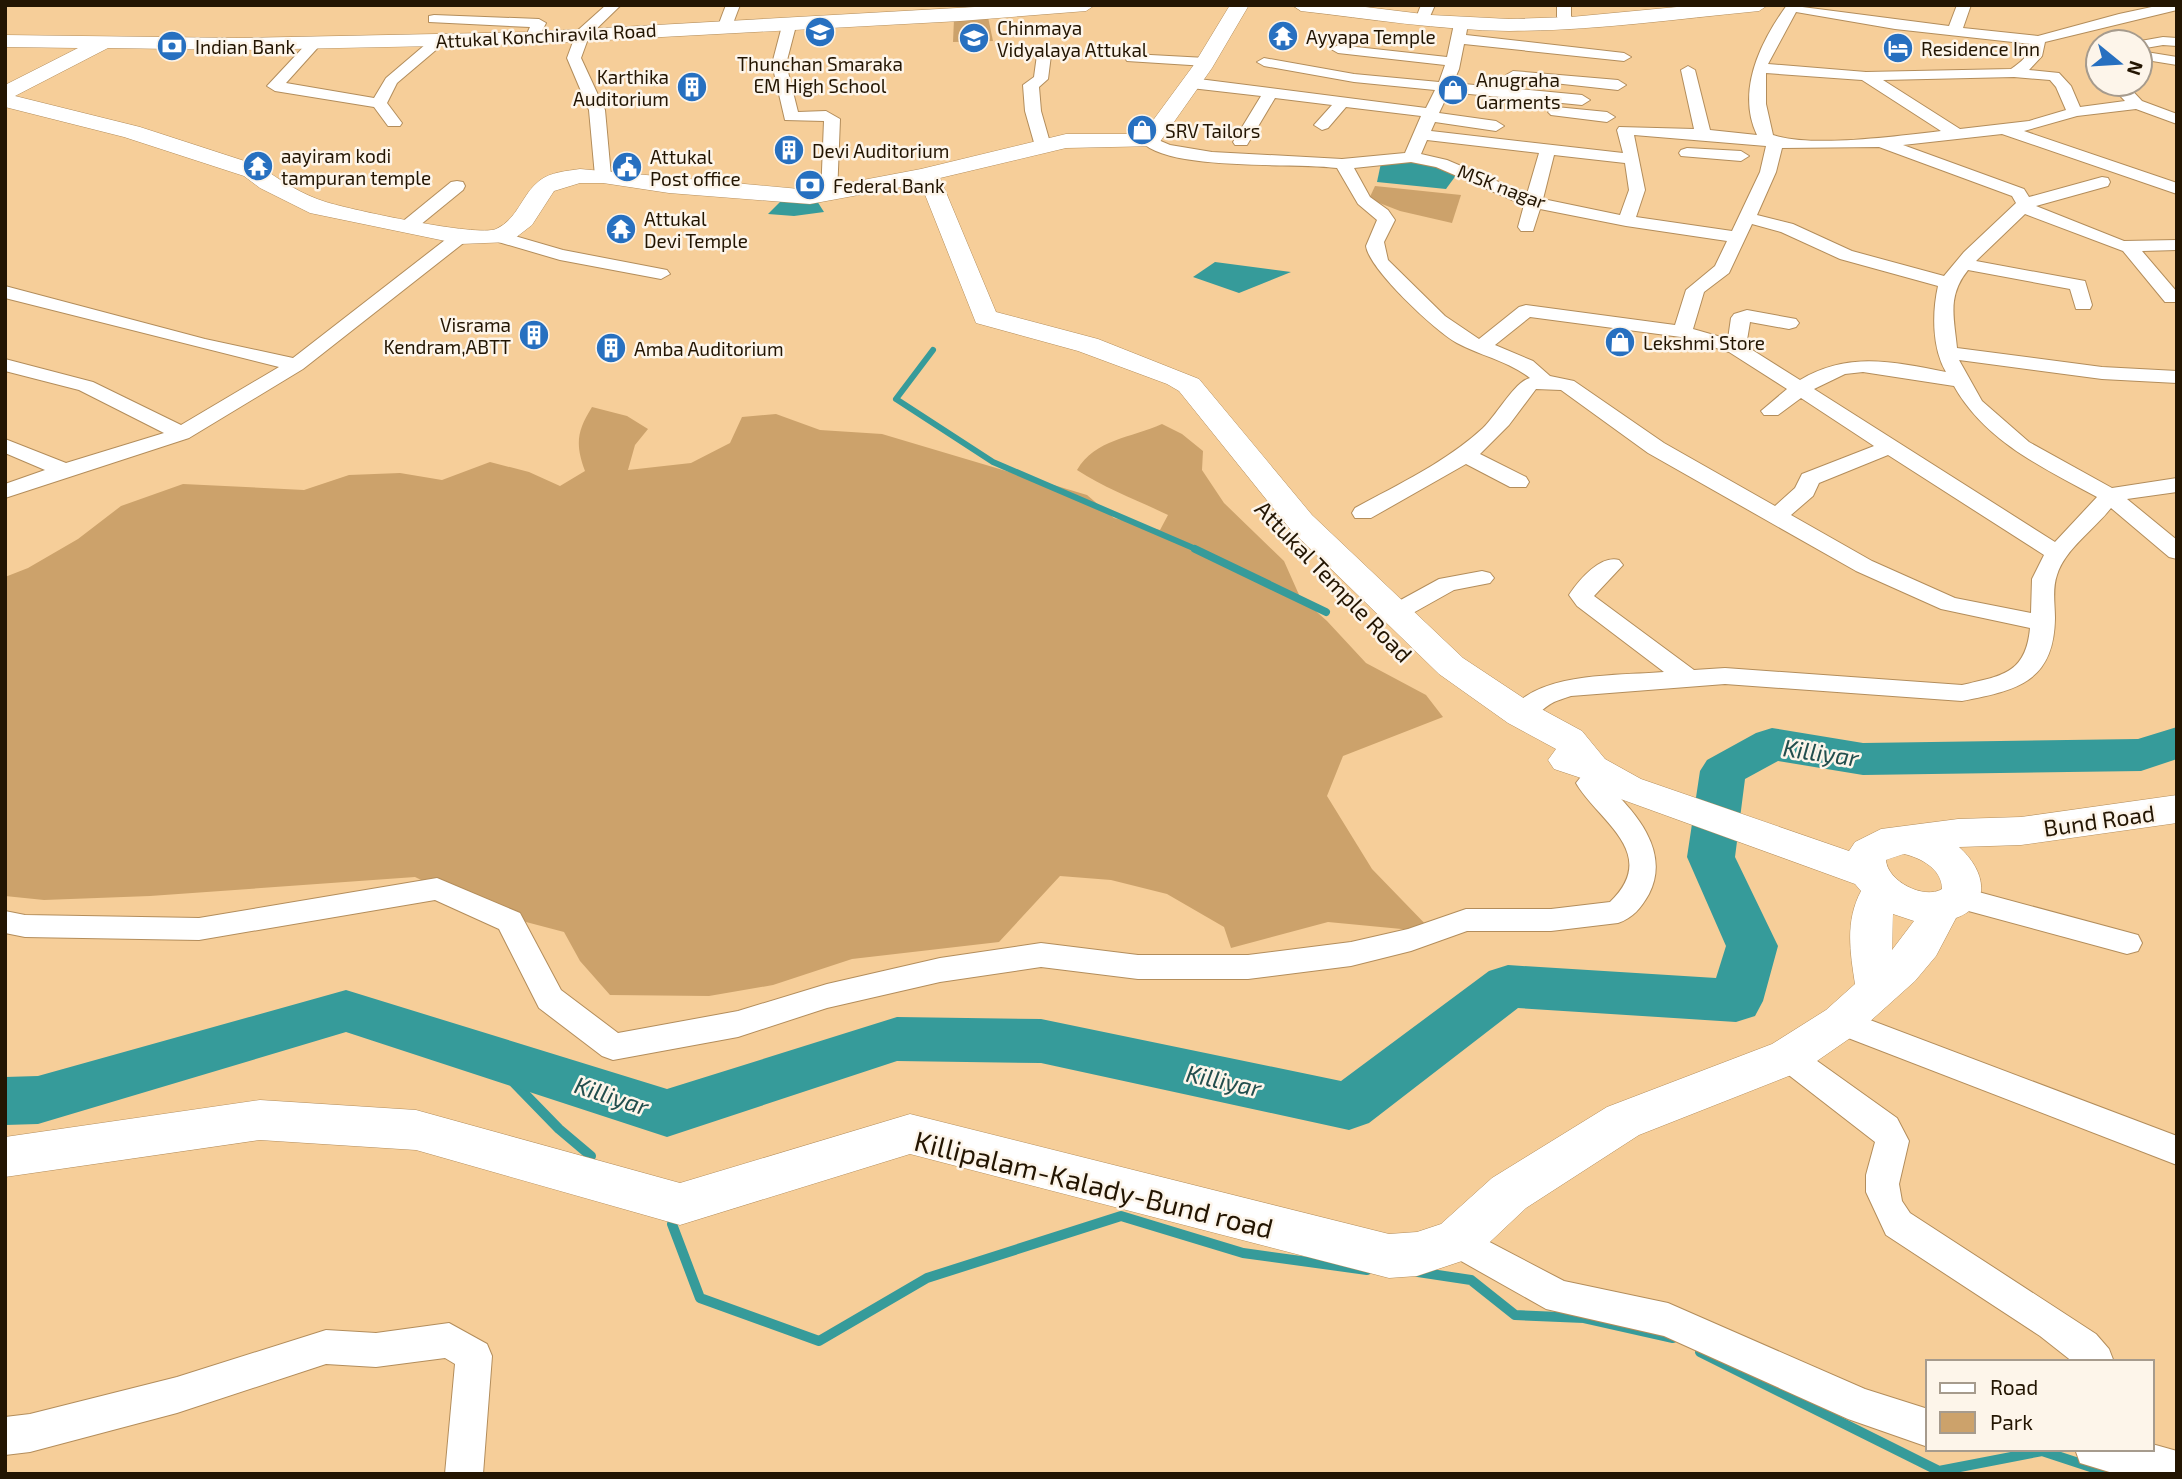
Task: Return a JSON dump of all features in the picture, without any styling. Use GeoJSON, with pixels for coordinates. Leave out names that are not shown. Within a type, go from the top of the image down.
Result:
{"type":"FeatureCollection","features":[{"type":"Feature","properties":{"kind":"street"},"geometry":{"type":"LineString","coordinates":[[468,22],[488,5]]}},
{"type":"Feature","properties":{"kind":"street"},"geometry":{"type":"LineString","coordinates":[[603,176],[597,110],[574,58],[582,34],[614,5]]}},
{"type":"Feature","properties":{"kind":"street"},"geometry":{"type":"LineString","coordinates":[[724,26],[733,5]]}},
{"type":"Feature","properties":{"kind":"street","name":"Attukal Konchiravila Road"},"geometry":{"type":"LineString","coordinates":[[5,41],[314,43],[532,38],[1086,5]]}},
{"type":"Feature","properties":{"kind":"street"},"geometry":{"type":"LineString","coordinates":[[1149,141],[1206,62],[1240,5]]}},
{"type":"Feature","properties":{"kind":"street"},"geometry":{"type":"LineString","coordinates":[[1301,5],[1425,12],[1459,23],[1624,57]]}},
{"type":"Feature","properties":{"kind":"street"},"geometry":{"type":"LineString","coordinates":[[1459,23],[1508,26],[1567,14],[1759,5]]}},
{"type":"Feature","properties":{"kind":"street"},"geometry":{"type":"LineString","coordinates":[[1955,30],[1964,5]]}},
{"type":"Feature","properties":{"kind":"street"},"geometry":{"type":"LineString","coordinates":[[1683,332],[1695,290],[1723,269],[1768,172],[1773,150],[1763,132],[1758,104],[1759,68],[1781,23],[1794,6],[1895,25],[2038,40],[2119,18],[2176,7]]}},
{"type":"Feature","properties":{"kind":"street"},"geometry":{"type":"LineString","coordinates":[[510,23],[521,10]]}},
{"type":"Feature","properties":{"kind":"street"},"geometry":{"type":"LineString","coordinates":[[434,19],[539,23],[532,38]]}},
{"type":"Feature","properties":{"kind":"street"},"geometry":{"type":"LineString","coordinates":[[790,22],[779,64],[784,96],[791,117],[826,116],[832,119],[829,195]]}},
{"type":"Feature","properties":{"kind":"street"},"geometry":{"type":"LineString","coordinates":[[501,237],[523,220],[546,186],[558,180],[603,176],[669,186],[810,197],[923,176],[1066,141],[1149,141],[1155,146],[1194,155],[1342,164],[1411,156],[1434,104],[1457,67],[1459,23]]}},
{"type":"Feature","properties":{"kind":"street"},"geometry":{"type":"LineString","coordinates":[[379,103],[391,81],[438,40]]}},
{"type":"Feature","properties":{"kind":"street"},"geometry":{"type":"LineString","coordinates":[[2014,73],[2033,58],[2039,48],[2038,40]]}},
{"type":"Feature","properties":{"kind":"street"},"geometry":{"type":"LineString","coordinates":[[2154,43],[2177,42]]}},
{"type":"Feature","properties":{"kind":"street"},"geometry":{"type":"LineString","coordinates":[[5,93],[104,43]]}},
{"type":"Feature","properties":{"kind":"street"},"geometry":{"type":"LineString","coordinates":[[314,43],[275,86],[379,103],[394,123]]}},
{"type":"Feature","properties":{"kind":"street"},"geometry":{"type":"LineString","coordinates":[[1338,49],[1457,67]]}},
{"type":"Feature","properties":{"kind":"street"},"geometry":{"type":"LineString","coordinates":[[1044,54],[1041,79],[1031,85],[1033,111],[1044,146]]}},
{"type":"Feature","properties":{"kind":"street"},"geometry":{"type":"LineString","coordinates":[[2154,57],[2177,61]]}},
{"type":"Feature","properties":{"kind":"street"},"geometry":{"type":"LineString","coordinates":[[1132,58],[1206,62]]}},
{"type":"Feature","properties":{"kind":"street"},"geometry":{"type":"LineString","coordinates":[[1264,62],[1354,78],[1516,128]]}},
{"type":"Feature","properties":{"kind":"street"},"geometry":{"type":"LineString","coordinates":[[1759,68],[1866,76],[2014,73],[2054,76],[2063,86],[2075,112]]}},
{"type":"Feature","properties":{"kind":"street"},"geometry":{"type":"LineString","coordinates":[[1688,70],[1703,134]]}},
{"type":"Feature","properties":{"kind":"street"},"geometry":{"type":"LineString","coordinates":[[1494,73],[1618,85]]}},
{"type":"Feature","properties":{"kind":"street"},"geometry":{"type":"LineString","coordinates":[[1866,76],[1958,135]]}},
{"type":"Feature","properties":{"kind":"street"},"geometry":{"type":"LineString","coordinates":[[1191,83],[1341,102],[1434,104],[1582,100]]}},
{"type":"Feature","properties":{"kind":"street"},"geometry":{"type":"LineString","coordinates":[[1241,142],[1270,94]]}},
{"type":"Feature","properties":{"kind":"street"},"geometry":{"type":"LineString","coordinates":[[2131,98],[2137,104],[2177,119]]}},
{"type":"Feature","properties":{"kind":"street"},"geometry":{"type":"LineString","coordinates":[[5,100],[132,132],[229,163],[252,171],[268,183],[318,208],[460,237],[501,237],[560,255],[661,274]]}},
{"type":"Feature","properties":{"kind":"street"},"geometry":{"type":"LineString","coordinates":[[1322,125],[1336,112],[1341,102]]}},
{"type":"Feature","properties":{"kind":"street"},"geometry":{"type":"LineString","coordinates":[[1434,104],[1607,117]]}},
{"type":"Feature","properties":{"kind":"street"},"geometry":{"type":"LineString","coordinates":[[1687,153],[1773,150],[1958,135],[2031,125],[2075,112],[2137,104]]}},
{"type":"Feature","properties":{"kind":"street"},"geometry":{"type":"LineString","coordinates":[[2006,129],[2177,189]]}},
{"type":"Feature","properties":{"kind":"street"},"geometry":{"type":"LineString","coordinates":[[1626,221],[1637,190],[1625,130],[1703,134],[1773,150]]}},
{"type":"Feature","properties":{"kind":"street"},"geometry":{"type":"LineString","coordinates":[[1421,135],[1632,159]]}},
{"type":"Feature","properties":{"kind":"street"},"geometry":{"type":"LineString","coordinates":[[1881,142],[2018,193],[2024,205],[2130,248],[2169,289]]}},
{"type":"Feature","properties":{"kind":"street"},"geometry":{"type":"LineString","coordinates":[[1527,226],[1548,149]]}},
{"type":"Feature","properties":{"kind":"street","name":"MSK nagar"},"geometry":{"type":"LineString","coordinates":[[1411,156],[1441,163],[1532,202],[1626,221],[1736,237]]}},
{"type":"Feature","properties":{"kind":"street"},"geometry":{"type":"LineString","coordinates":[[1342,164],[1359,187],[1364,201],[1377,209],[1386,220],[1373,240],[1373,251],[1381,263],[1455,334],[1531,368],[1544,381]]}},
{"type":"Feature","properties":{"kind":"street","name":"Attukal Temple Road"},"geometry":{"type":"LineString","coordinates":[[923,176],[933,184],[985,317],[1088,345],[1189,385],[1301,522],[1451,666],[1521,714],[1569,740],[1606,775]]}},
{"type":"Feature","properties":{"kind":"street"},"geometry":{"type":"LineString","coordinates":[[2102,182],[2024,205],[1964,264],[1948,283],[1943,306],[1949,353],[1960,380],[1975,404],[2021,447],[2109,495],[2177,552]]}},
{"type":"Feature","properties":{"kind":"street"},"geometry":{"type":"LineString","coordinates":[[408,226],[457,186]]}},
{"type":"Feature","properties":{"kind":"street"},"geometry":{"type":"LineString","coordinates":[[1745,217],[1787,228],[1846,255],[1948,283]]}},
{"type":"Feature","properties":{"kind":"street"},"geometry":{"type":"LineString","coordinates":[[5,491],[182,434],[296,365],[460,237]]}},
{"type":"Feature","properties":{"kind":"street"},"geometry":{"type":"LineString","coordinates":[[2130,248],[2177,245]]}},
{"type":"Feature","properties":{"kind":"street"},"geometry":{"type":"LineString","coordinates":[[1964,264],[2078,285],[2083,304]]}},
{"type":"Feature","properties":{"kind":"street"},"geometry":{"type":"LineString","coordinates":[[5,292],[203,344],[296,365]]}},
{"type":"Feature","properties":{"kind":"street"},"geometry":{"type":"LineString","coordinates":[[1480,347],[1526,311],[1683,332],[1736,348],[2058,554]]}},
{"type":"Feature","properties":{"kind":"street"},"geometry":{"type":"LineString","coordinates":[[1736,348],[1741,318],[1747,316],[1789,323]]}},
{"type":"Feature","properties":{"kind":"street"},"geometry":{"type":"LineString","coordinates":[[1949,353],[2102,373],[2177,377]]}},
{"type":"Feature","properties":{"kind":"street"},"geometry":{"type":"LineString","coordinates":[[5,365],[86,386],[182,434]]}},
{"type":"Feature","properties":{"kind":"street"},"geometry":{"type":"LineString","coordinates":[[1771,411],[1800,390],[1831,373],[1852,367],[1960,380]]}},
{"type":"Feature","properties":{"kind":"street","name":"Attukal Temple Road"},"geometry":{"type":"LineString","coordinates":[[1154,370],[1157,383],[1188,415],[1252,498],[1388,641],[1481,716],[1548,754],[1606,775]]}},
{"type":"Feature","properties":{"kind":"street"},"geometry":{"type":"LineString","coordinates":[[1363,513],[1466,455],[1502,421],[1529,384],[1544,381],[1567,386],[1589,398],[1656,448],[1864,566],[1949,604],[2043,623]]}},
{"type":"Feature","properties":{"kind":"street"},"geometry":{"type":"LineString","coordinates":[[5,445],[65,470]]}},
{"type":"Feature","properties":{"kind":"street"},"geometry":{"type":"LineString","coordinates":[[1776,517],[1805,491],[1810,479],[1889,447]]}},
{"type":"Feature","properties":{"kind":"street"},"geometry":{"type":"LineString","coordinates":[[1466,455],[1518,482]]}},
{"type":"Feature","properties":{"kind":"street"},"geometry":{"type":"LineString","coordinates":[[2109,495],[2177,485]]}},
{"type":"Feature","properties":{"kind":"street"},"geometry":{"type":"LineString","coordinates":[[1521,714],[1543,697],[1568,688],[1725,676],[1962,693],[2000,685],[2023,676],[2039,654],[2045,573],[2058,554],[2101,510],[2109,495]]}},
{"type":"Feature","properties":{"kind":"street"},"geometry":{"type":"LineString","coordinates":[[1611,565],[1581,595],[1585,601],[1689,679]]}},
{"type":"Feature","properties":{"kind":"street"},"geometry":{"type":"LineString","coordinates":[[1395,613],[1447,584],[1482,578]]}},
{"type":"Feature","properties":{"kind":"street"},"geometry":{"type":"LineString","coordinates":[[12,931],[200,929],[437,889],[510,921],[550,999],[613,1047],[738,1024],[827,996],[940,970],[1041,955],[1138,967],[1248,967],[1351,954],[1411,940],[1466,920],[1551,920],[1618,912],[1635,893],[1644,869],[1639,843],[1616,810],[1590,783],[1606,775],[1743,827],[1874,882],[1904,903],[1922,908],[1954,895],[1997,847],[2021,831]]}},
{"type":"Feature","properties":{"kind":"street","name":"Bund Road"},"geometry":{"type":"LineString","coordinates":[[1897,841],[1958,833],[2021,831],[2177,809]]}},
{"type":"Feature","properties":{"kind":"street"},"geometry":{"type":"LineString","coordinates":[[1743,827],[1919,843],[1940,853],[1956,867],[1954,895]]}},
{"type":"Feature","properties":{"kind":"street"},"geometry":{"type":"LineString","coordinates":[[1877,990],[1870,946],[1874,882],[1867,857],[1874,846],[1897,841]]}},
{"type":"Feature","properties":{"kind":"street"},"geometry":{"type":"LineString","coordinates":[[1954,895],[2127,943]]}},
{"type":"Feature","properties":{"kind":"street","name":"Killipalam-Kalady-Bund road"},"geometry":{"type":"LineString","coordinates":[[5,1157],[260,1120],[416,1130],[680,1204],[910,1134],[1388,1256],[1417,1254],[1457,1241],[1509,1193],[1623,1121],[1788,1057],[1841,1023],[1921,945],[1954,895]]}},
{"type":"Feature","properties":{"kind":"street"},"geometry":{"type":"LineString","coordinates":[[1841,1023],[2177,1151]]}},
{"type":"Feature","properties":{"kind":"street"},"geometry":{"type":"LineString","coordinates":[[1788,1057],[1885,1128],[1892,1141],[1880,1186],[1886,1208],[1898,1224],[2053,1324],[2083,1346],[2094,1360]]}},
{"type":"Feature","properties":{"kind":"street"},"geometry":{"type":"LineString","coordinates":[[1457,1241],[1559,1297],[1668,1320],[1861,1406],[1926,1427]]}},
{"type":"Feature","properties":{"kind":"street"},"geometry":{"type":"LineString","coordinates":[[5,1436],[30,1433],[177,1395],[326,1347],[376,1350],[449,1340],[474,1356],[464,1474]]}},
{"type":"Feature","properties":{"kind":"street"},"geometry":{"type":"LineString","coordinates":[[2111,1451],[2177,1470]]}},
{"type":"Feature","properties":{"kind":"green space"},"geometry":{"type":"Polygon","coordinates":[[[988,17],[993,41],[953,42],[954,19],[988,17]]]}},
{"type":"Feature","properties":{"kind":"green space"},"geometry":{"type":"Polygon","coordinates":[[[1375,186],[1461,195],[1452,223],[1400,211],[1369,199],[1375,186]]]}},
{"type":"Feature","properties":{"kind":"green space"},"geometry":{"type":"Polygon","coordinates":[[[592,407],[627,416],[648,429],[635,445],[628,470],[691,463],[730,443],[742,417],[776,414],[820,430],[882,434],[1087,495],[1114,518],[1160,530],[1168,515],[1110,489],[1077,470],[1094,452],[1104,446],[1162,424],[1182,434],[1203,451],[1202,470],[1224,503],[1284,561],[1300,597],[1327,621],[1366,663],[1426,695],[1443,717],[1343,756],[1327,796],[1372,869],[1433,932],[1328,922],[1231,948],[1224,927],[1167,894],[1111,880],[1060,876],[999,942],[852,959],[773,985],[709,996],[610,995],[580,961],[564,932],[488,912],[415,877],[150,896],[44,900],[5,896],[5,577],[28,568],[78,539],[121,506],[183,484],[304,490],[349,475],[400,473],[442,480],[490,462],[529,472],[560,486],[585,471],[579,438],[583,423],[592,407]]]}},
{"type":"Feature","properties":{"kind":"water"},"geometry":{"type":"Polygon","coordinates":[[[1422,162],[1457,174],[1446,189],[1377,182],[1381,163],[1422,162]]]}},
{"type":"Feature","properties":{"kind":"water"},"geometry":{"type":"Polygon","coordinates":[[[817,201],[824,212],[794,216],[768,214],[780,202],[817,201]]]}},
{"type":"Feature","properties":{"kind":"water"},"geometry":{"type":"Polygon","coordinates":[[[1215,262],[1291,272],[1239,293],[1193,277],[1215,262]]]}},
{"type":"Feature","properties":{"kind":"waterway"},"geometry":{"type":"LineString","coordinates":[[933,350],[896,399],[993,462],[1198,550]]}},
{"type":"Feature","properties":{"kind":"waterway"},"geometry":{"type":"LineString","coordinates":[[1195,549],[1326,612]]}},
{"type":"Feature","properties":{"kind":"waterway","name":"Killiyar"},"geometry":{"type":"LineString","coordinates":[[5,1101],[38,1100],[346,1011],[667,1113],[897,1039],[1041,1041],[1349,1106],[1508,986],[1736,1001],[1752,946],[1711,857],[1723,771],[1772,744],[1863,759],[2141,755],[2177,742]]}},
{"type":"Feature","properties":{"kind":"waterway"},"geometry":{"type":"LineString","coordinates":[[488,1056],[559,1129],[591,1156]]}},
{"type":"Feature","properties":{"kind":"waterway"},"geometry":{"type":"LineString","coordinates":[[672,1224],[700,1298],[819,1341],[927,1278],[1121,1216],[1243,1253],[1367,1270]]}},
{"type":"Feature","properties":{"kind":"waterway"},"geometry":{"type":"LineString","coordinates":[[1418,1272],[1471,1280],[1515,1315],[1584,1318],[1673,1338]]}},
{"type":"Feature","properties":{"kind":"waterway"},"geometry":{"type":"LineString","coordinates":[[1700,1352],[1939,1471],[2042,1451],[2112,1474]]}},
{"type":"Feature","properties":{"kind":"place","name":"Thunchan Smaraka EM High School"},"geometry":{"type":"Point","coordinates":[820,32]}},
{"type":"Feature","properties":{"kind":"place","name":"Ayyapa Temple"},"geometry":{"type":"Point","coordinates":[1283,36]}},
{"type":"Feature","properties":{"kind":"place","name":"Chinmaya Vidyalaya Attukal"},"geometry":{"type":"Point","coordinates":[974,38]}},
{"type":"Feature","properties":{"kind":"place","name":"Indian Bank"},"geometry":{"type":"Point","coordinates":[172,46]}},
{"type":"Feature","properties":{"kind":"place","name":"Residence Inn"},"geometry":{"type":"Point","coordinates":[1898,48]}},
{"type":"Feature","properties":{"kind":"place","name":"Karthika Auditorium"},"geometry":{"type":"Point","coordinates":[692,87]}},
{"type":"Feature","properties":{"kind":"place","name":"Anugraha Garments"},"geometry":{"type":"Point","coordinates":[1453,90]}},
{"type":"Feature","properties":{"kind":"place","name":"SRV Tailors"},"geometry":{"type":"Point","coordinates":[1142,130]}},
{"type":"Feature","properties":{"kind":"place","name":"Devi Auditorium"},"geometry":{"type":"Point","coordinates":[789,150]}},
{"type":"Feature","properties":{"kind":"place","name":"aayiram kodi tampuran temple"},"geometry":{"type":"Point","coordinates":[258,166]}},
{"type":"Feature","properties":{"kind":"place","name":"Attukal Post office"},"geometry":{"type":"Point","coordinates":[627,167]}},
{"type":"Feature","properties":{"kind":"place","name":"Federal Bank"},"geometry":{"type":"Point","coordinates":[810,185]}},
{"type":"Feature","properties":{"kind":"place","name":"Attukal Devi Temple"},"geometry":{"type":"Point","coordinates":[621,229]}},
{"type":"Feature","properties":{"kind":"place","name":"Visrama Kendram,ABTT"},"geometry":{"type":"Point","coordinates":[534,335]}},
{"type":"Feature","properties":{"kind":"place","name":"Lekshmi Store"},"geometry":{"type":"Point","coordinates":[1620,342]}},
{"type":"Feature","properties":{"kind":"place","name":"Amba Auditorium"},"geometry":{"type":"Point","coordinates":[611,348]}}]}
